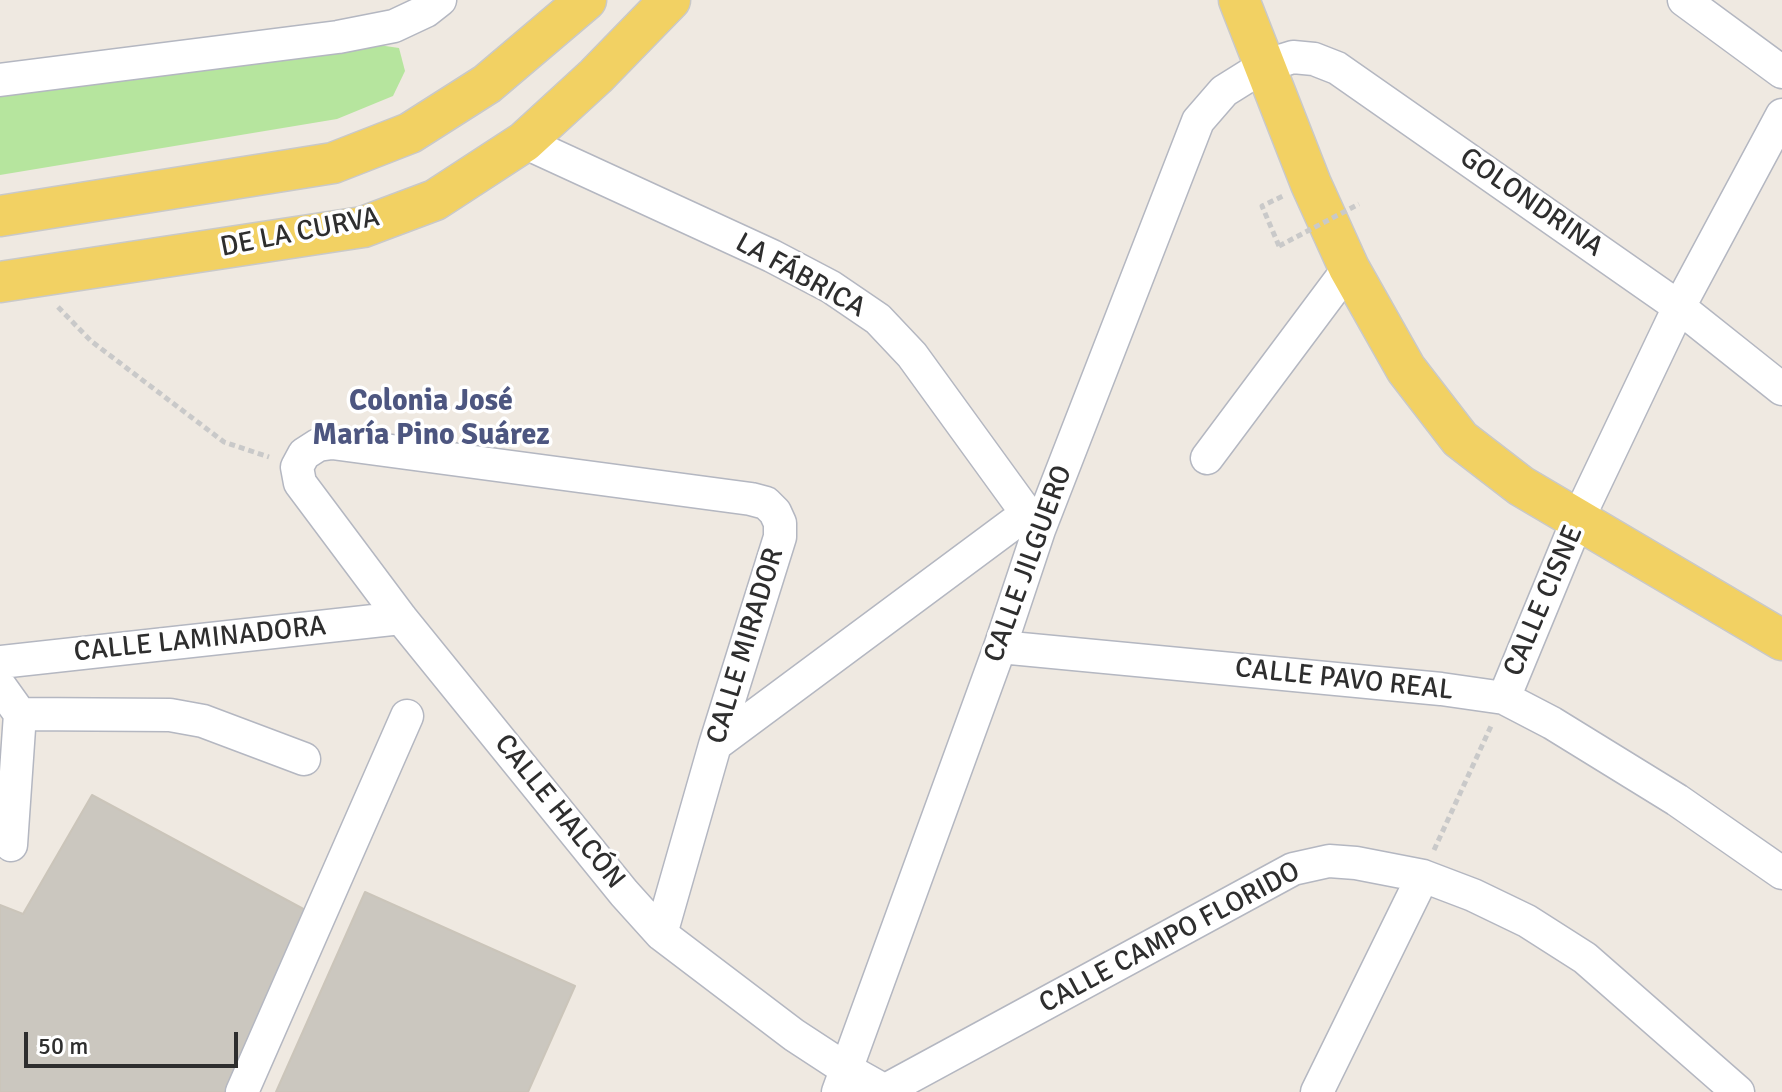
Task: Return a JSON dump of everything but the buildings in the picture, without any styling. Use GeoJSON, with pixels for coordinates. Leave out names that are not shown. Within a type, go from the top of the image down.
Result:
{"type":"FeatureCollection","features":[{"type":"Feature","properties":{"kind":"main road"},"geometry":{"type":"LineString","coordinates":[[0,216],[333,163],[410,133],[487,84],[586,0]]}},
{"type":"Feature","properties":{"kind":"main road","name":"DE LA CURVA"},"geometry":{"type":"LineString","coordinates":[[15,280],[363,227],[435,200],[524,142],[596,76],[670,0]]}},
{"type":"Feature","properties":{"kind":"main road"},"geometry":{"type":"LineString","coordinates":[[1219,0],[1264,66]]}},
{"type":"Feature","properties":{"kind":"main road"},"geometry":{"type":"LineString","coordinates":[[1239,0],[1311,184],[1349,268],[1406,369],[1460,439],[1521,486],[1782,640]]}},
{"type":"Feature","properties":{"kind":"street"},"geometry":{"type":"LineString","coordinates":[[0,80],[338,37],[394,26],[426,11],[440,0]]}},
{"type":"Feature","properties":{"kind":"street"},"geometry":{"type":"LineString","coordinates":[[1684,0],[1782,72]]}},
{"type":"Feature","properties":{"kind":"street","name":"GOLONDRINA"},"geometry":{"type":"LineString","coordinates":[[1264,66],[1293,57],[1314,59],[1337,68],[1679,307],[1782,389]]}},
{"type":"Feature","properties":{"kind":"street","name":"CALLE JILGUERO"},"geometry":{"type":"LineString","coordinates":[[842,1080],[1000,647],[1033,522],[1198,121],[1224,91],[1264,66]]}},
{"type":"Feature","properties":{"kind":"street","name":"CALLE CISNE"},"geometry":{"type":"LineString","coordinates":[[1504,698],[1578,519],[1679,307],[1782,115]]}},
{"type":"Feature","properties":{"kind":"street","name":"LA FÁBRICA"},"geometry":{"type":"LineString","coordinates":[[524,142],[772,256],[831,287],[878,319],[912,355],[1033,522]]}},
{"type":"Feature","properties":{"kind":"street"},"geometry":{"type":"LineString","coordinates":[[1207,458],[1349,268]]}},
{"type":"Feature","properties":{"kind":"street","name":"CALLE MIRADOR"},"geometry":{"type":"LineString","coordinates":[[297,467],[304,454],[318,445],[332,443],[751,499],[766,503],[775,512],[780,523],[780,537],[715,745],[661,934]]}},
{"type":"Feature","properties":{"kind":"street","name":"CALLE HALCÓN"},"geometry":{"type":"LineString","coordinates":[[297,467],[300,483],[401,618],[624,893],[661,934],[794,1035],[842,1080],[886,1091]]}},
{"type":"Feature","properties":{"kind":"street"},"geometry":{"type":"LineString","coordinates":[[715,745],[1033,522]]}},
{"type":"Feature","properties":{"kind":"street","name":"CALLE LAMINADORA"},"geometry":{"type":"LineString","coordinates":[[0,662],[401,618]]}},
{"type":"Feature","properties":{"kind":"street","name":"CALLE PAVO REAL"},"geometry":{"type":"LineString","coordinates":[[1000,647],[1441,689],[1504,698],[1552,723],[1677,800],[1782,873]]}},
{"type":"Feature","properties":{"kind":"street"},"geometry":{"type":"LineString","coordinates":[[0,686],[20,714],[11,845]]}},
{"type":"Feature","properties":{"kind":"street"},"geometry":{"type":"LineString","coordinates":[[20,714],[170,715],[203,721],[304,759]]}},
{"type":"Feature","properties":{"kind":"street"},"geometry":{"type":"LineString","coordinates":[[242,1092],[407,716]]}},
{"type":"Feature","properties":{"kind":"street","name":"CALLE CAMPO FLORIDO"},"geometry":{"type":"LineString","coordinates":[[886,1091],[1293,869],[1329,861],[1423,876],[1473,895],[1527,921],[1585,958],[1738,1092]]}},
{"type":"Feature","properties":{"kind":"street"},"geometry":{"type":"LineString","coordinates":[[1317,1092],[1423,876]]}},
{"type":"Feature","properties":{"kind":"path"},"geometry":{"type":"LineString","coordinates":[[1262,206],[1279,246],[1359,204]]}},
{"type":"Feature","properties":{"kind":"path"},"geometry":{"type":"LineString","coordinates":[[15,280],[224,442],[297,467]]}},
{"type":"Feature","properties":{"kind":"path","name":"CALLE CISNE"},"geometry":{"type":"LineString","coordinates":[[1423,876],[1504,698]]}},
{"type":"Feature","properties":{"kind":"green space"},"geometry":{"type":"Polygon","coordinates":[[[365,43],[399,48],[405,71],[393,96],[337,119],[0,175],[0,93],[365,43]]]}},
{"type":"Feature","properties":{"kind":"district","name":"Colonia José María Pino Suárez"},"geometry":{"type":"Point","coordinates":[431,419]}}]}
